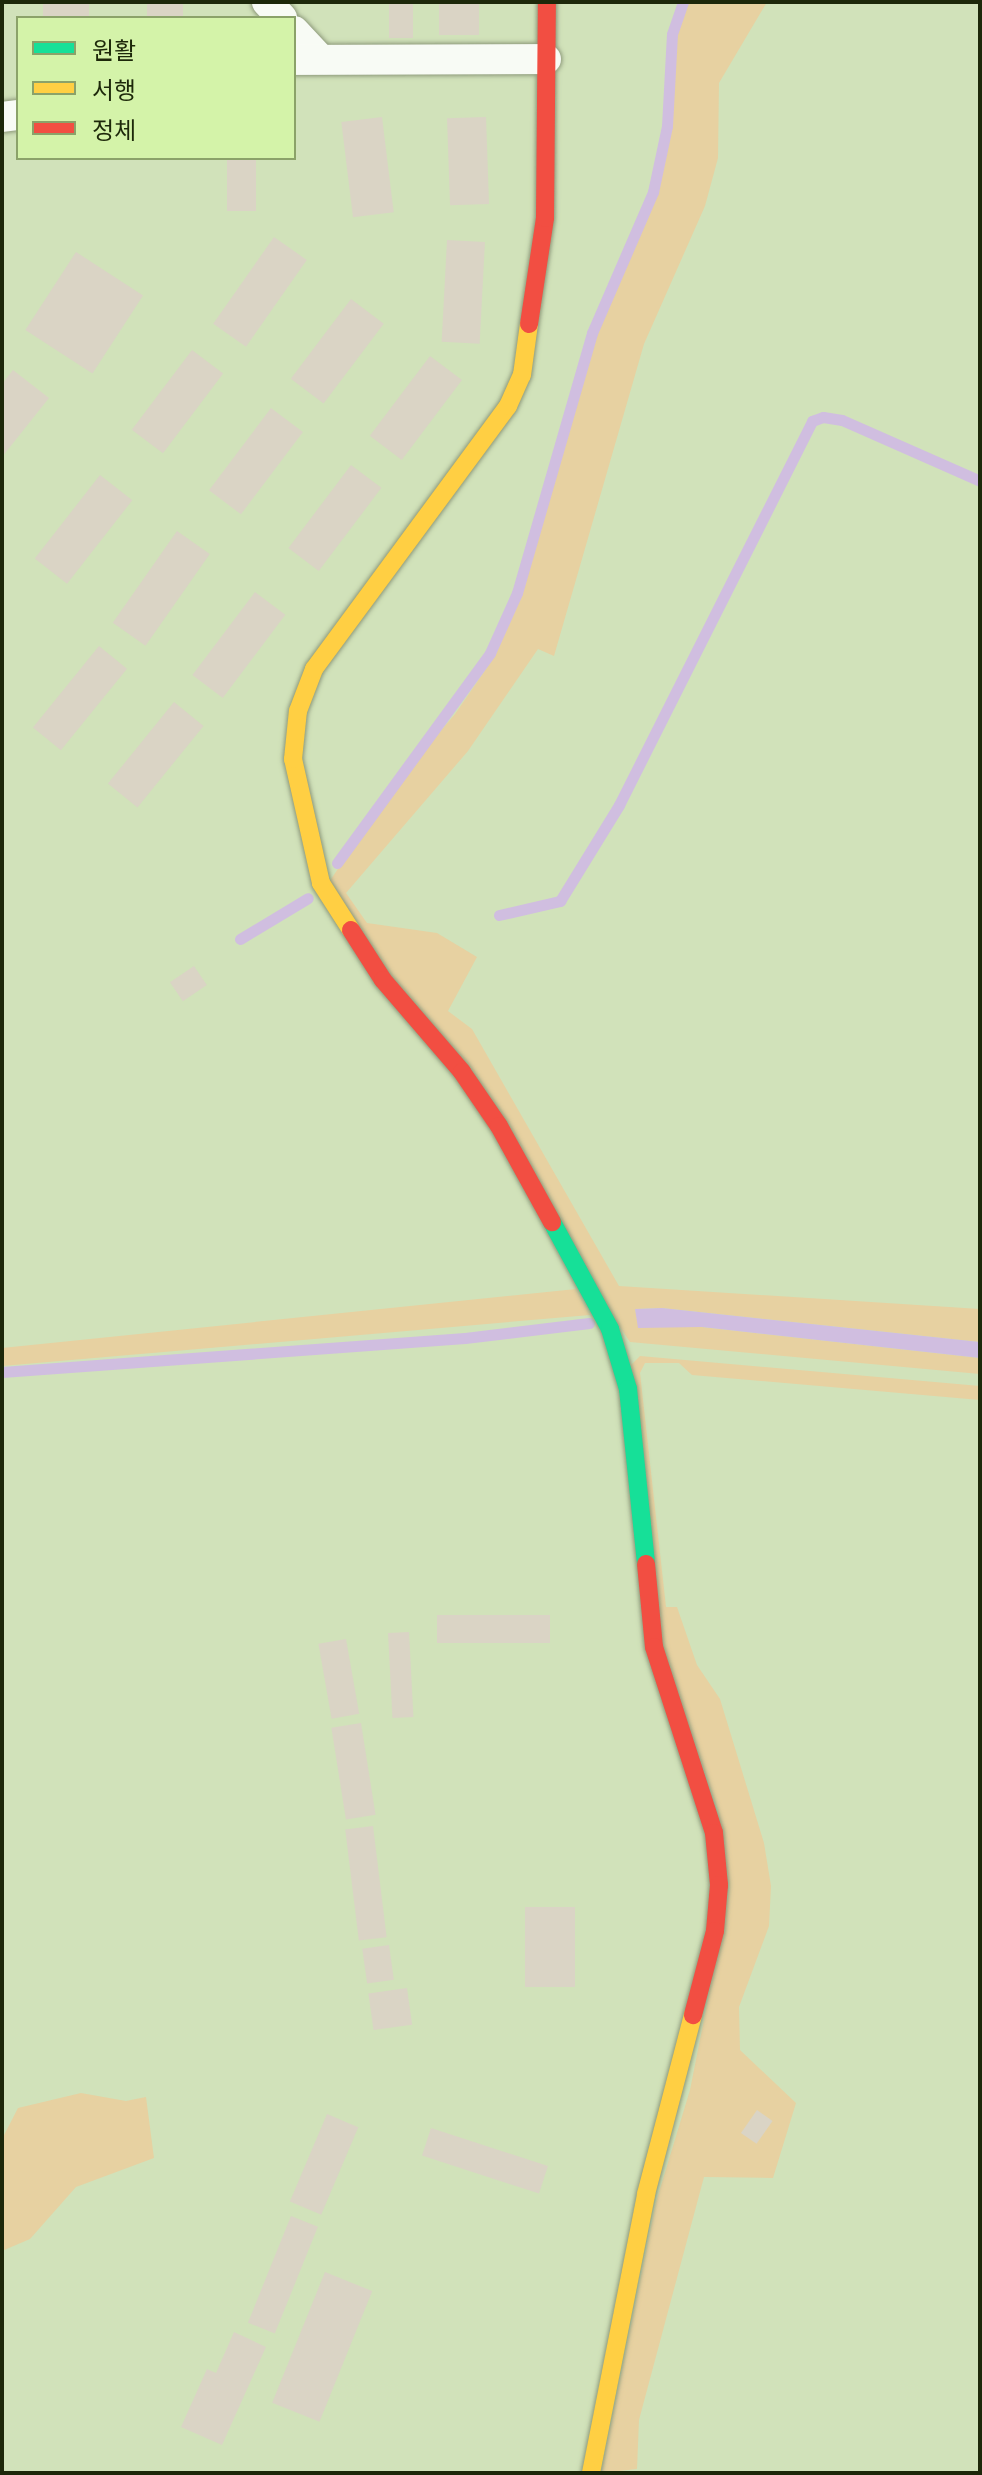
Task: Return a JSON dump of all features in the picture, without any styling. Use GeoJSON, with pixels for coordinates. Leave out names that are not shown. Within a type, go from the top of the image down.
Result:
{"type":"FeatureCollection","features":[{"type":"Feature","properties":{"kind":"street"},"geometry":{"type":"LineString","coordinates":[[547,2],[545,218],[522,375],[508,406],[314,669],[298,711],[293,759],[321,883],[383,980],[462,1072],[499,1126],[610,1329],[628,1389],[654,1647],[714,1833],[719,1885],[715,1931],[646,2194],[591,2473]]}},
{"type":"Feature","properties":{"kind":"street"},"geometry":{"type":"LineString","coordinates":[[296,36],[306,59],[546,59]]}},
{"type":"Feature","properties":{"kind":"shaded area"},"geometry":{"type":"Polygon","coordinates":[[[688,2],[767,2],[719,83],[718,158],[705,206],[644,344],[554,656],[538,649],[468,751],[346,893],[367,923],[437,933],[477,957],[448,1011],[472,1029],[619,1286],[980,1309],[980,1342],[662,1308],[635,1309],[639,1327],[702,1327],[980,1358],[980,1374],[630,1342],[327,885],[394,786],[455,714],[495,656],[522,594],[596,335],[658,194],[671,126],[676,35],[688,2]]]}},
{"type":"Feature","properties":{"kind":"shaded area"},"geometry":{"type":"Polygon","coordinates":[[[576,1289],[590,1315],[2,1366],[2,1348],[576,1289]]]}},
{"type":"Feature","properties":{"kind":"shaded area"},"geometry":{"type":"Polygon","coordinates":[[[662,1308],[980,1342],[980,1358],[702,1327],[638,1328],[635,1309],[662,1308]]]}},
{"type":"Feature","properties":{"kind":"shaded area"},"geometry":{"type":"Polygon","coordinates":[[[640,1356],[980,1386],[980,1400],[692,1375],[679,1363],[645,1363],[640,1373],[666,1607],[677,1607],[697,1665],[720,1699],[764,1843],[771,1886],[769,1926],[739,2007],[740,2050],[796,2103],[773,2178],[704,2177],[639,2420],[637,2469],[601,2473],[656,2202],[690,2090],[730,1888],[718,1810],[660,1642],[631,1365],[640,1356]]]}},
{"type":"Feature","properties":{"kind":"shaded area"},"geometry":{"type":"Polygon","coordinates":[[[81,2093],[126,2101],[146,2097],[154,2158],[76,2187],[30,2239],[2,2251],[2,2139],[18,2108],[81,2093]]]}},
{"type":"Feature","properties":{"kind":"building"},"geometry":{"type":"Polygon","coordinates":[[[43,2],[89,2],[89,16],[43,16],[43,2]]]}},
{"type":"Feature","properties":{"kind":"building"},"geometry":{"type":"Polygon","coordinates":[[[147,2],[183,2],[183,16],[147,16],[147,2]]]}},
{"type":"Feature","properties":{"kind":"building"},"geometry":{"type":"Polygon","coordinates":[[[389,2],[413,2],[413,38],[389,38],[389,2]]]}},
{"type":"Feature","properties":{"kind":"building"},"geometry":{"type":"Polygon","coordinates":[[[439,2],[479,2],[479,35],[439,35],[439,2]]]}},
{"type":"Feature","properties":{"kind":"building"},"geometry":{"type":"Polygon","coordinates":[[[382,117],[394,212],[353,217],[341,122],[382,117]]]}},
{"type":"Feature","properties":{"kind":"building"},"geometry":{"type":"Polygon","coordinates":[[[486,117],[489,204],[450,205],[447,118],[486,117]]]}},
{"type":"Feature","properties":{"kind":"building"},"geometry":{"type":"Polygon","coordinates":[[[227,160],[256,160],[256,211],[227,211],[227,160]]]}},
{"type":"Feature","properties":{"kind":"building"},"geometry":{"type":"Polygon","coordinates":[[[274,237],[307,260],[246,347],[213,324],[274,237]]]}},
{"type":"Feature","properties":{"kind":"building"},"geometry":{"type":"Polygon","coordinates":[[[447,240],[485,242],[480,344],[442,342],[447,240]]]}},
{"type":"Feature","properties":{"kind":"building"},"geometry":{"type":"Polygon","coordinates":[[[76,252],[143,296],[92,374],[25,330],[76,252]]]}},
{"type":"Feature","properties":{"kind":"building"},"geometry":{"type":"Polygon","coordinates":[[[351,299],[384,324],[324,404],[291,379],[351,299]]]}},
{"type":"Feature","properties":{"kind":"building"},"geometry":{"type":"Polygon","coordinates":[[[192,350],[223,373],[163,453],[132,430],[192,350]]]}},
{"type":"Feature","properties":{"kind":"building"},"geometry":{"type":"Polygon","coordinates":[[[430,356],[462,380],[402,460],[370,436],[430,356]]]}},
{"type":"Feature","properties":{"kind":"building"},"geometry":{"type":"Polygon","coordinates":[[[13,370],[49,398],[2,457],[2,384],[13,370]]]}},
{"type":"Feature","properties":{"kind":"building"},"geometry":{"type":"Polygon","coordinates":[[[271,408],[303,432],[241,514],[209,490],[271,408]]]}},
{"type":"Feature","properties":{"kind":"building"},"geometry":{"type":"Polygon","coordinates":[[[351,465],[381,488],[319,571],[288,548],[351,465]]]}},
{"type":"Feature","properties":{"kind":"building"},"geometry":{"type":"Polygon","coordinates":[[[100,475],[132,500],[67,584],[35,559],[100,475]]]}},
{"type":"Feature","properties":{"kind":"building"},"geometry":{"type":"Polygon","coordinates":[[[177,531],[210,554],[146,646],[113,623],[177,531]]]}},
{"type":"Feature","properties":{"kind":"building"},"geometry":{"type":"Polygon","coordinates":[[[255,592],[285,615],[223,698],[192,675],[255,592]]]}},
{"type":"Feature","properties":{"kind":"building"},"geometry":{"type":"Polygon","coordinates":[[[99,646],[127,669],[61,750],[33,728],[99,646]]]}},
{"type":"Feature","properties":{"kind":"building"},"geometry":{"type":"Polygon","coordinates":[[[174,702],[204,726],[137,808],[108,784],[174,702]]]}},
{"type":"Feature","properties":{"kind":"building"},"geometry":{"type":"Polygon","coordinates":[[[194,966],[207,985],[183,1001],[170,982],[194,966]]]}},
{"type":"Feature","properties":{"kind":"building"},"geometry":{"type":"Polygon","coordinates":[[[437,1615],[550,1615],[550,1643],[437,1643],[437,1615]]]}},
{"type":"Feature","properties":{"kind":"building"},"geometry":{"type":"Polygon","coordinates":[[[409,1632],[413,1717],[392,1718],[388,1633],[409,1632]]]}},
{"type":"Feature","properties":{"kind":"building"},"geometry":{"type":"Polygon","coordinates":[[[346,1639],[359,1714],[332,1719],[318,1644],[346,1639]]]}},
{"type":"Feature","properties":{"kind":"building"},"geometry":{"type":"Polygon","coordinates":[[[361,1723],[376,1815],[346,1820],[331,1728],[361,1723]]]}},
{"type":"Feature","properties":{"kind":"building"},"geometry":{"type":"Polygon","coordinates":[[[373,1826],[387,1937],[359,1941],[345,1829],[373,1826]]]}},
{"type":"Feature","properties":{"kind":"building"},"geometry":{"type":"Polygon","coordinates":[[[525,1907],[575,1907],[575,1987],[525,1987],[525,1907]]]}},
{"type":"Feature","properties":{"kind":"building"},"geometry":{"type":"Polygon","coordinates":[[[389,1945],[394,1980],[367,1983],[362,1949],[389,1945]]]}},
{"type":"Feature","properties":{"kind":"building"},"geometry":{"type":"Polygon","coordinates":[[[407,1988],[412,2025],[374,2030],[368,1993],[407,1988]]]}},
{"type":"Feature","properties":{"kind":"building"},"geometry":{"type":"Polygon","coordinates":[[[757,2110],[773,2121],[757,2144],[741,2133],[757,2110]]]}},
{"type":"Feature","properties":{"kind":"building"},"geometry":{"type":"Polygon","coordinates":[[[327,2114],[358,2127],[321,2215],[290,2201],[327,2114]]]}},
{"type":"Feature","properties":{"kind":"building"},"geometry":{"type":"Polygon","coordinates":[[[431,2128],[548,2166],[539,2194],[422,2156],[431,2128]]]}},
{"type":"Feature","properties":{"kind":"building"},"geometry":{"type":"Polygon","coordinates":[[[291,2216],[318,2227],[275,2333],[248,2323],[291,2216]]]}},
{"type":"Feature","properties":{"kind":"building"},"geometry":{"type":"Polygon","coordinates":[[[325,2272],[372,2291],[319,2422],[272,2403],[325,2272]]]}},
{"type":"Feature","properties":{"kind":"building"},"geometry":{"type":"Polygon","coordinates":[[[234,2332],[266,2347],[222,2445],[181,2427],[207,2369],[216,2373],[234,2332]]]}},
{"type":"Feature","properties":{"kind":"waterway"},"geometry":{"type":"LineString","coordinates":[[337,863],[490,653],[517,593],[592,333],[653,192],[667,126],[672,34],[683,2]]}},
{"type":"Feature","properties":{"kind":"waterway"},"geometry":{"type":"LineString","coordinates":[[499,915],[560,901],[619,805],[812,421],[823,417],[842,420],[980,481]]}},
{"type":"Feature","properties":{"kind":"waterway"},"geometry":{"type":"LineString","coordinates":[[240,939],[308,898]]}},
{"type":"Feature","properties":{"kind":"waterway"},"geometry":{"type":"LineString","coordinates":[[2,1372],[465,1338],[589,1323]]}},
{"type":"Feature","properties":{"kind":"traffic: fast"},"geometry":{"type":"LineString","coordinates":[[552,1222],[610,1329],[628,1389],[646,1564]]}},
{"type":"Feature","properties":{"kind":"traffic: slow"},"geometry":{"type":"LineString","coordinates":[[351,930],[321,883],[293,759],[298,711],[314,669],[508,406],[522,375],[529,324]]}},
{"type":"Feature","properties":{"kind":"traffic: slow"},"geometry":{"type":"LineString","coordinates":[[591,2473],[646,2194],[693,2015]]}},
{"type":"Feature","properties":{"kind":"traffic: jam"},"geometry":{"type":"LineString","coordinates":[[529,324],[545,218],[547,2]]}},
{"type":"Feature","properties":{"kind":"traffic: jam"},"geometry":{"type":"LineString","coordinates":[[351,930],[383,980],[462,1072],[499,1126],[552,1222]]}},
{"type":"Feature","properties":{"kind":"traffic: jam"},"geometry":{"type":"LineString","coordinates":[[646,1564],[654,1647],[714,1833],[719,1885],[715,1931],[693,2015]]}}]}
